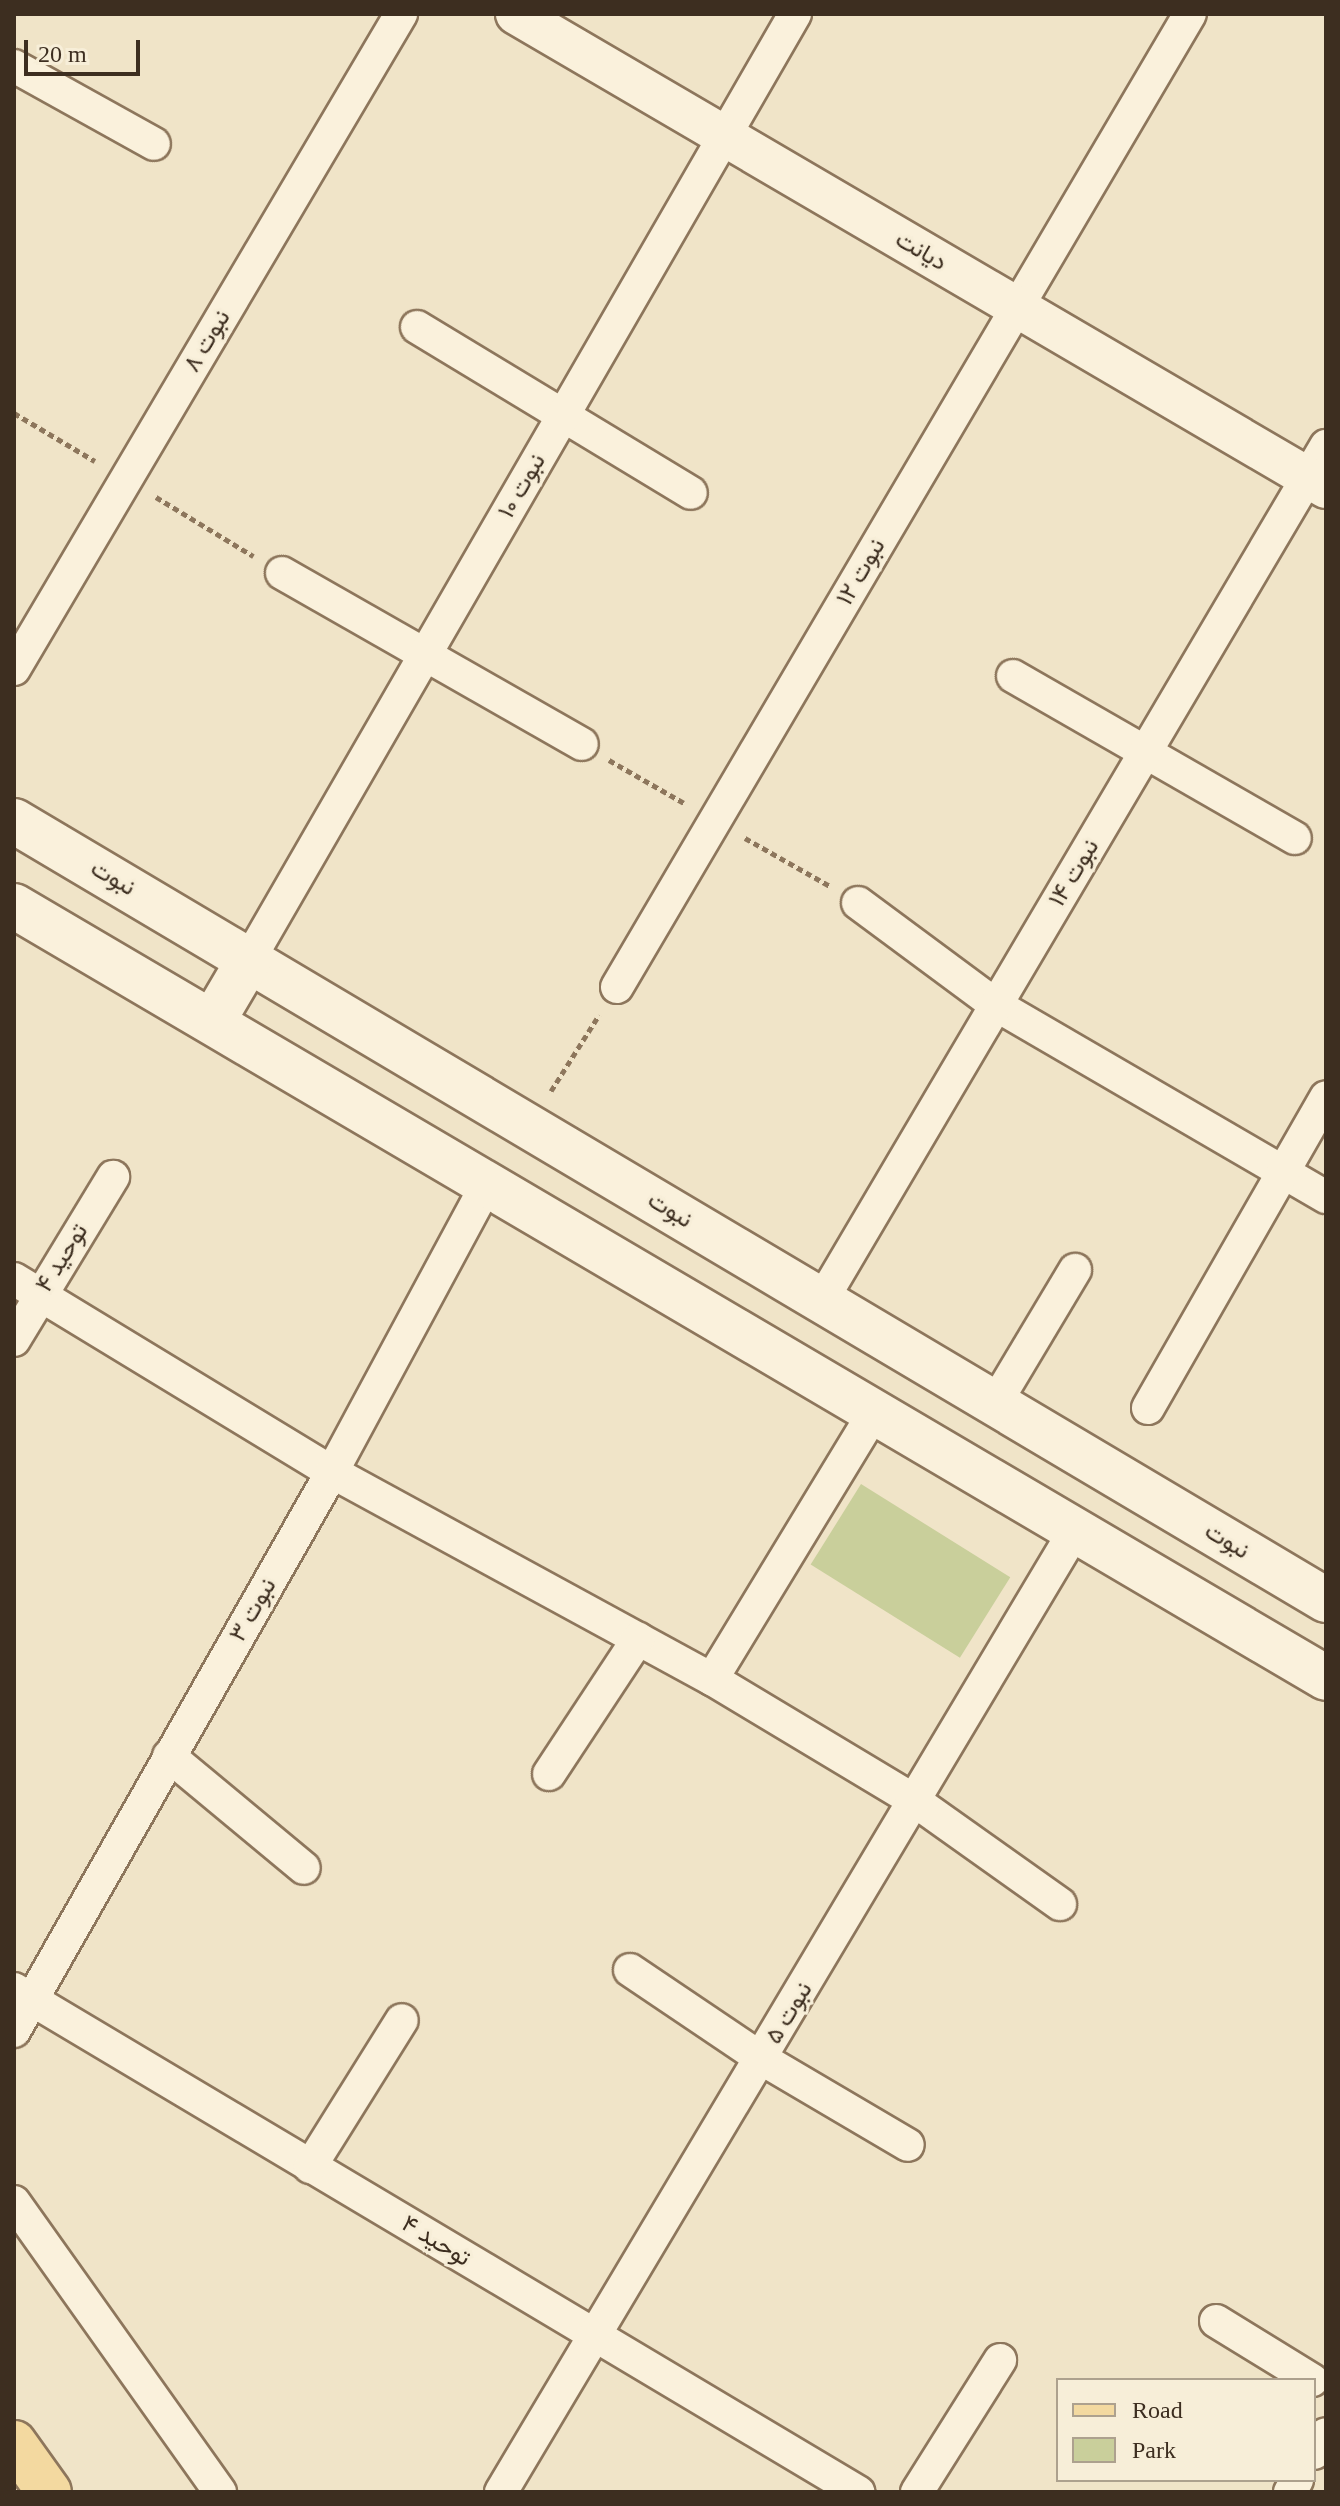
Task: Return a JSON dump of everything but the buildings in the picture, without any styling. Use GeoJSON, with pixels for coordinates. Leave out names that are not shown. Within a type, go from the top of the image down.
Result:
{"type":"FeatureCollection","features":[{"type":"Feature","properties":{"kind":"main road","name":"نبوت"},"geometry":{"type":"LineString","coordinates":[[14,821],[250,958],[1326,1600]]}},
{"type":"Feature","properties":{"kind":"main road"},"geometry":{"type":"LineString","coordinates":[[14,906],[1326,1678]]}},
{"type":"Feature","properties":{"kind":"main road"},"geometry":{"type":"LineString","coordinates":[[213,1021],[250,958]]}},
{"type":"Feature","properties":{"kind":"main road"},"geometry":{"type":"LineString","coordinates":[[14,2443],[49,2489]]}},
{"type":"Feature","properties":{"kind":"street","name":"نبوت ۸"},"geometry":{"type":"LineString","coordinates":[[14,669],[401,14]]}},
{"type":"Feature","properties":{"kind":"street","name":"دیانت"},"geometry":{"type":"LineString","coordinates":[[516,14],[1017,307],[1320,470]]}},
{"type":"Feature","properties":{"kind":"street","name":"نبوت ۱۰"},"geometry":{"type":"LineString","coordinates":[[250,958],[795,14]]}},
{"type":"Feature","properties":{"kind":"street","name":"نبوت ۱۲"},"geometry":{"type":"LineString","coordinates":[[617,987],[1190,14]]}},
{"type":"Feature","properties":{"kind":"street"},"geometry":{"type":"LineString","coordinates":[[14,66],[154,144]]}},
{"type":"Feature","properties":{"kind":"street"},"geometry":{"type":"LineString","coordinates":[[417,327],[564,412],[691,493]]}},
{"type":"Feature","properties":{"kind":"street","name":"نبوت ۱۴"},"geometry":{"type":"LineString","coordinates":[[822,1300],[1147,750],[1320,470]]}},
{"type":"Feature","properties":{"kind":"street"},"geometry":{"type":"LineString","coordinates":[[282,573],[582,744]]}},
{"type":"Feature","properties":{"kind":"street"},"geometry":{"type":"LineString","coordinates":[[1013,676],[1147,750],[1295,838]]}},
{"type":"Feature","properties":{"kind":"street"},"geometry":{"type":"LineString","coordinates":[[858,903],[996,1005],[1326,1197]]}},
{"type":"Feature","properties":{"kind":"street"},"geometry":{"type":"LineString","coordinates":[[1148,1408],[1326,1097]]}},
{"type":"Feature","properties":{"kind":"street","name":"توحید ۴"},"geometry":{"type":"LineString","coordinates":[[14,1340],[27,1287],[113,1177]]}},
{"type":"Feature","properties":{"kind":"street","name":"نبوت ۳"},"geometry":{"type":"LineString","coordinates":[[14,2031],[22,1995],[169,1756],[332,1472],[486,1186]]}},
{"type":"Feature","properties":{"kind":"street"},"geometry":{"type":"LineString","coordinates":[[996,1402],[1075,1270]]}},
{"type":"Feature","properties":{"kind":"street"},"geometry":{"type":"LineString","coordinates":[[27,1287],[332,1472],[712,1679],[915,1801],[1060,1904]]}},
{"type":"Feature","properties":{"kind":"street"},"geometry":{"type":"LineString","coordinates":[[712,1679],[873,1414]]}},
{"type":"Feature","properties":{"kind":"street","name":"نبوت ۵"},"geometry":{"type":"LineString","coordinates":[[501,2492],[597,2337],[1074,1532]]}},
{"type":"Feature","properties":{"kind":"street"},"geometry":{"type":"LineString","coordinates":[[549,1774],[638,1639]]}},
{"type":"Feature","properties":{"kind":"street"},"geometry":{"type":"LineString","coordinates":[[169,1756],[304,1868]]}},
{"type":"Feature","properties":{"kind":"street"},"geometry":{"type":"LineString","coordinates":[[630,1970],[762,2059],[908,2145]]}},
{"type":"Feature","properties":{"kind":"street","name":"توحید ۴"},"geometry":{"type":"LineString","coordinates":[[22,1995],[858,2492]]}},
{"type":"Feature","properties":{"kind":"street"},"geometry":{"type":"LineString","coordinates":[[310,2167],[402,2020]]}},
{"type":"Feature","properties":{"kind":"street"},"geometry":{"type":"LineString","coordinates":[[14,2202],[220,2492]]}},
{"type":"Feature","properties":{"kind":"street"},"geometry":{"type":"LineString","coordinates":[[1216,2321],[1308,2378]]}},
{"type":"Feature","properties":{"kind":"street"},"geometry":{"type":"LineString","coordinates":[[917,2492],[1000,2360]]}},
{"type":"Feature","properties":{"kind":"path"},"geometry":{"type":"LineString","coordinates":[[528,1126],[617,987]]}},
{"type":"Feature","properties":{"kind":"green space"},"geometry":{"type":"Polygon","coordinates":[[[861,1484],[1010,1577],[960,1658],[811,1565],[861,1484]]]}}]}
